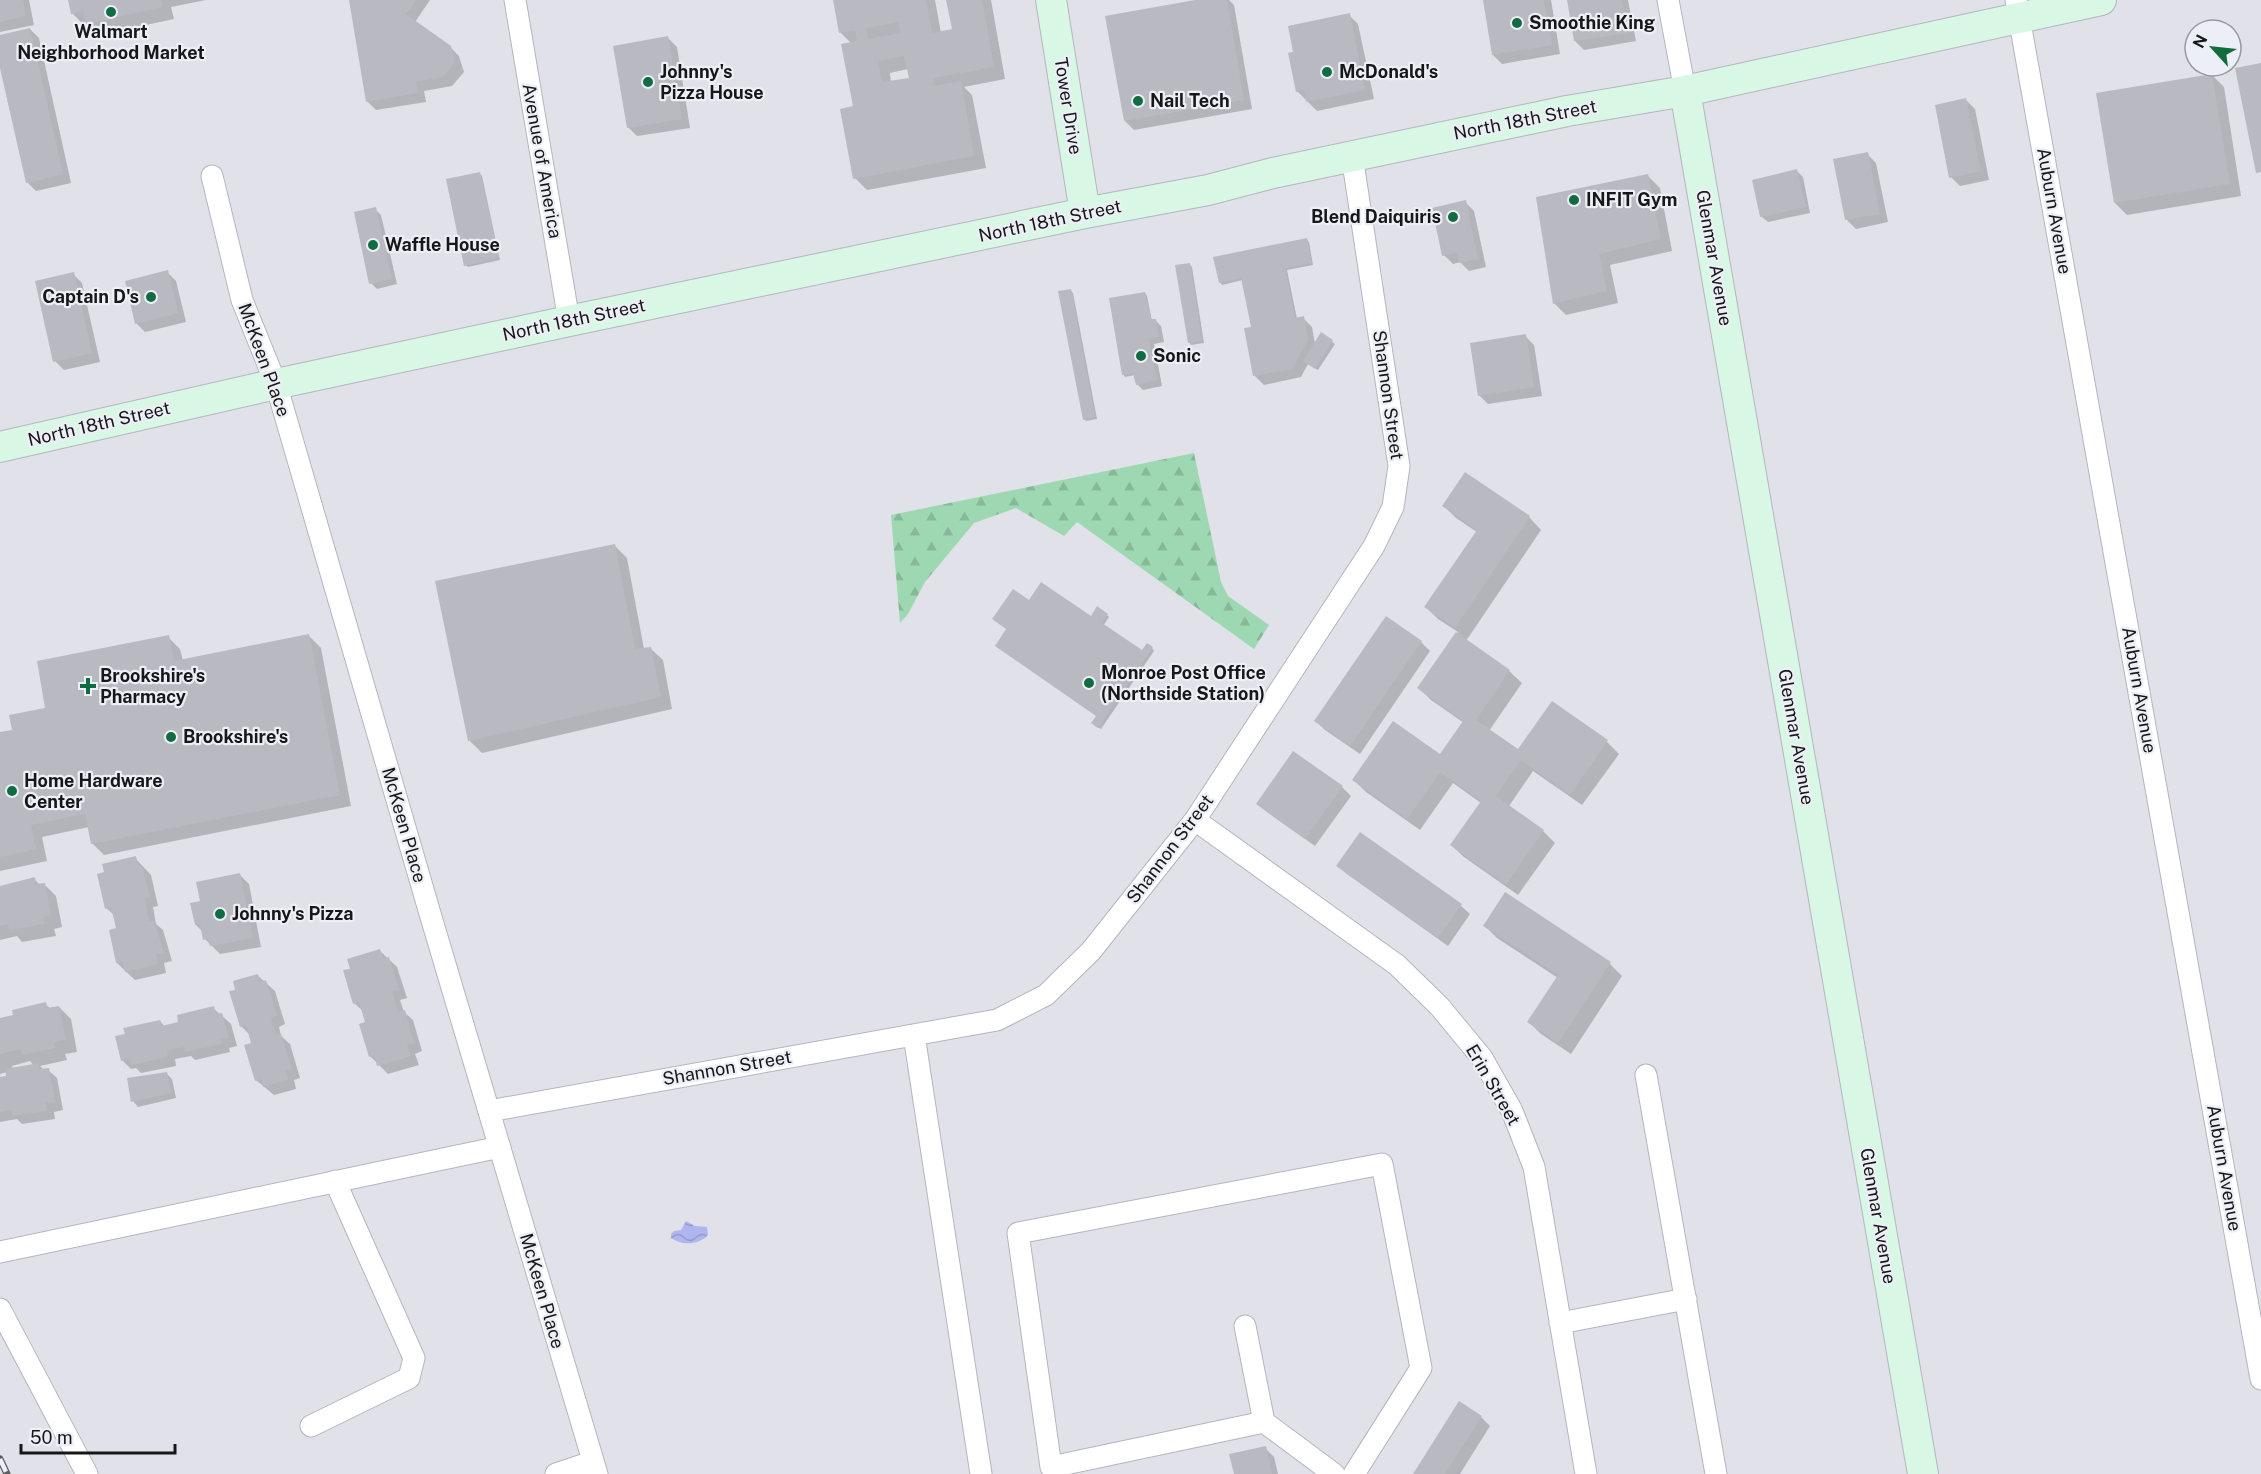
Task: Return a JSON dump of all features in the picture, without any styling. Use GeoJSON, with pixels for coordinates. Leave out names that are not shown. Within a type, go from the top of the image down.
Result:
{"type":"FeatureCollection","features":[{"type":"Feature","properties":{"kind":"main road","name":"Tower Drive"},"geometry":{"type":"LineString","coordinates":[[1051,0],[1085,213]]}},
{"type":"Feature","properties":{"kind":"main road","name":"North 18th Street"},"geometry":{"type":"LineString","coordinates":[[0,447],[276,384],[569,321],[1085,213],[1208,190],[1257,176],[1567,111],[1684,91],[2017,9],[2101,0]]}},
{"type":"Feature","properties":{"kind":"main road","name":"Glenmar Avenue"},"geometry":{"type":"LineString","coordinates":[[1684,91],[1923,1474]]}},
{"type":"Feature","properties":{"kind":"street","name":"Avenue of America"},"geometry":{"type":"LineString","coordinates":[[515,0],[569,321]]}},
{"type":"Feature","properties":{"kind":"street","name":"Glenmar Avenue"},"geometry":{"type":"LineString","coordinates":[[1668,0],[1684,91]]}},
{"type":"Feature","properties":{"kind":"street","name":"Auburn Avenue"},"geometry":{"type":"LineString","coordinates":[[2017,9],[2261,1379]]}},
{"type":"Feature","properties":{"kind":"street","name":"Shannon Street"},"geometry":{"type":"LineString","coordinates":[[489,1111],[997,1020],[1046,995],[1091,951],[1195,820],[1374,546],[1393,507],[1399,466],[1352,156]]}},
{"type":"Feature","properties":{"kind":"street","name":"McKeen Place"},"geometry":{"type":"LineString","coordinates":[[212,176],[242,300],[276,384],[595,1468]]}},
{"type":"Feature","properties":{"kind":"street","name":"Erin Street"},"geometry":{"type":"LineString","coordinates":[[1195,820],[1397,965],[1440,1007],[1482,1059],[1512,1111],[1534,1167],[1586,1474]]}},
{"type":"Feature","properties":{"kind":"street"},"geometry":{"type":"LineString","coordinates":[[914,1035],[981,1474]]}},
{"type":"Feature","properties":{"kind":"street"},"geometry":{"type":"LineString","coordinates":[[1646,1075],[1716,1474]]}},
{"type":"Feature","properties":{"kind":"street"},"geometry":{"type":"LineString","coordinates":[[0,1252],[500,1146]]}},
{"type":"Feature","properties":{"kind":"street"},"geometry":{"type":"LineString","coordinates":[[1264,1422],[1051,1467],[1018,1233],[1382,1164],[1421,1368],[1354,1474]]}},
{"type":"Feature","properties":{"kind":"street"},"geometry":{"type":"LineString","coordinates":[[311,1426],[409,1378],[414,1358],[334,1181]]}},
{"type":"Feature","properties":{"kind":"street"},"geometry":{"type":"LineString","coordinates":[[1560,1323],[1686,1299]]}},
{"type":"Feature","properties":{"kind":"street"},"geometry":{"type":"LineString","coordinates":[[0,1309],[87,1474]]}},
{"type":"Feature","properties":{"kind":"street"},"geometry":{"type":"LineString","coordinates":[[1245,1326],[1264,1422],[1334,1474]]}},
{"type":"Feature","properties":{"kind":"street"},"geometry":{"type":"LineString","coordinates":[[556,1474],[595,1468]]}},
{"type":"Feature","properties":{"kind":"green space"},"geometry":{"type":"Polygon","coordinates":[[[1194,453],[1221,582],[1228,596],[1269,625],[1254,649],[1077,522],[1064,536],[1016,508],[974,523],[925,582],[908,614],[900,623],[891,515],[1194,453]]]}},
{"type":"Feature","properties":{"kind":"water"},"geometry":{"type":"Polygon","coordinates":[[[686,1221],[695,1226],[707,1227],[708,1235],[700,1241],[690,1243],[675,1241],[671,1238],[671,1234],[681,1230],[686,1221]]]}},
{"type":"Feature","properties":{"kind":"building"},"geometry":{"type":"Polygon","coordinates":[[[0,0],[23,0],[26,16],[0,22],[0,0]]]}},
{"type":"Feature","properties":{"kind":"building","name":"Walmart Neighborhood Market"},"geometry":{"type":"Polygon","coordinates":[[[68,0],[161,0],[163,7],[86,24],[83,11],[71,14],[68,0]]]}},
{"type":"Feature","properties":{"kind":"building"},"geometry":{"type":"Polygon","coordinates":[[[349,0],[416,0],[406,14],[451,46],[455,62],[443,77],[416,82],[418,93],[366,102],[349,0]]]}},
{"type":"Feature","properties":{"kind":"building"},"geometry":{"type":"Polygon","coordinates":[[[833,0],[926,0],[932,33],[952,29],[946,0],[982,0],[994,67],[933,78],[934,86],[961,81],[974,156],[853,179],[840,109],[853,106],[841,44],[857,41],[855,30],[839,33],[833,0]],[[898,22],[866,28],[868,39],[900,33],[898,22]],[[904,56],[878,61],[882,82],[909,78],[904,56]]]}},
{"type":"Feature","properties":{"kind":"building"},"geometry":{"type":"Polygon","coordinates":[[[1195,0],[1227,0],[1244,100],[1124,121],[1105,16],[1195,0]]]}},
{"type":"Feature","properties":{"kind":"building","name":"Smoothie King"},"geometry":{"type":"Polygon","coordinates":[[[1483,0],[1544,0],[1552,45],[1492,55],[1483,0]]]}},
{"type":"Feature","properties":{"kind":"building"},"geometry":{"type":"Polygon","coordinates":[[[1567,0],[1622,0],[1628,33],[1574,41],[1567,0]]]}},
{"type":"Feature","properties":{"kind":"building","name":"McDonald's"},"geometry":{"type":"Polygon","coordinates":[[[1350,13],[1365,90],[1306,102],[1304,90],[1296,92],[1288,53],[1293,52],[1288,26],[1350,13]]]}},
{"type":"Feature","properties":{"kind":"building"},"geometry":{"type":"Polygon","coordinates":[[[30,28],[63,174],[26,183],[0,68],[0,35],[30,28]]]}},
{"type":"Feature","properties":{"kind":"building","name":"Johnny's Pizza House"},"geometry":{"type":"Polygon","coordinates":[[[668,36],[682,119],[627,128],[613,46],[668,36]]]}},
{"type":"Feature","properties":{"kind":"building"},"geometry":{"type":"Polygon","coordinates":[[[2261,63],[2261,172],[2256,173],[2237,78],[2243,78],[2243,66],[2261,63]]]}},
{"type":"Feature","properties":{"kind":"building"},"geometry":{"type":"Polygon","coordinates":[[[2188,78],[2213,78],[2230,184],[2114,203],[2096,93],[2188,78]]]}},
{"type":"Feature","properties":{"kind":"building"},"geometry":{"type":"Polygon","coordinates":[[[1966,98],[1981,171],[1949,178],[1935,105],[1966,98]]]}},
{"type":"Feature","properties":{"kind":"building"},"geometry":{"type":"Polygon","coordinates":[[[1868,152],[1880,214],[1845,220],[1833,159],[1868,152]]]}},
{"type":"Feature","properties":{"kind":"building"},"geometry":{"type":"Polygon","coordinates":[[[1797,169],[1806,207],[1760,217],[1752,180],[1797,169]]]}},
{"type":"Feature","properties":{"kind":"building"},"geometry":{"type":"Polygon","coordinates":[[[480,172],[499,258],[464,266],[446,179],[480,172]]]}},
{"type":"Feature","properties":{"kind":"building"},"geometry":{"type":"Polygon","coordinates":[[[1648,174],[1661,239],[1599,254],[1607,291],[1553,304],[1536,197],[1648,174]]]}},
{"type":"Feature","properties":{"kind":"building"},"geometry":{"type":"Polygon","coordinates":[[[1466,200],[1478,259],[1459,263],[1457,253],[1442,256],[1432,208],[1466,200]]]}},
{"type":"Feature","properties":{"kind":"building","name":"Waffle House"},"geometry":{"type":"Polygon","coordinates":[[[376,207],[392,279],[369,284],[354,212],[376,207]]]}},
{"type":"Feature","properties":{"kind":"building"},"geometry":{"type":"Polygon","coordinates":[[[1307,238],[1312,263],[1285,268],[1295,318],[1304,316],[1308,340],[1292,369],[1253,376],[1244,328],[1251,327],[1241,278],[1219,283],[1213,257],[1307,238]]]}},
{"type":"Feature","properties":{"kind":"building"},"geometry":{"type":"Polygon","coordinates":[[[1190,263],[1202,341],[1188,343],[1175,265],[1190,263]]]}},
{"type":"Feature","properties":{"kind":"building","name":"Captain D's"},"geometry":{"type":"Polygon","coordinates":[[[168,270],[178,313],[135,324],[125,281],[168,270]]]}},
{"type":"Feature","properties":{"kind":"building"},"geometry":{"type":"Polygon","coordinates":[[[74,272],[92,353],[53,362],[35,281],[74,272]]]}},
{"type":"Feature","properties":{"kind":"building"},"geometry":{"type":"Polygon","coordinates":[[[1071,289],[1095,417],[1083,420],[1058,291],[1071,289]]]}},
{"type":"Feature","properties":{"kind":"building"},"geometry":{"type":"Polygon","coordinates":[[[1145,292],[1151,319],[1156,319],[1159,337],[1149,339],[1157,380],[1136,385],[1133,373],[1122,375],[1109,298],[1145,292]]]}},
{"type":"Feature","properties":{"kind":"building"},"geometry":{"type":"Polygon","coordinates":[[[1321,332],[1333,340],[1315,369],[1303,361],[1321,332]]]}},
{"type":"Feature","properties":{"kind":"building"},"geometry":{"type":"Polygon","coordinates":[[[1526,334],[1534,387],[1478,396],[1470,343],[1526,334]]]}},
{"type":"Feature","properties":{"kind":"building"},"geometry":{"type":"Polygon","coordinates":[[[1465,472],[1530,516],[1455,628],[1424,607],[1477,530],[1442,506],[1465,472]]]}},
{"type":"Feature","properties":{"kind":"building"},"geometry":{"type":"Polygon","coordinates":[[[615,544],[635,649],[651,647],[661,697],[468,741],[435,581],[615,544]]]}},
{"type":"Feature","properties":{"kind":"building","name":"Monroe Post Office (Northside Station)"},"geometry":{"type":"Polygon","coordinates":[[[1041,582],[1091,616],[1097,606],[1108,614],[1102,623],[1142,650],[1147,643],[1153,647],[1098,728],[1091,723],[1096,716],[995,646],[1006,629],[992,619],[1013,589],[1029,600],[1041,582]]]}},
{"type":"Feature","properties":{"kind":"building"},"geometry":{"type":"Polygon","coordinates":[[[1386,616],[1422,641],[1350,746],[1314,721],[1386,616]]]}},
{"type":"Feature","properties":{"kind":"building"},"geometry":{"type":"Polygon","coordinates":[[[1456,632],[1510,670],[1476,720],[1518,749],[1552,701],[1608,740],[1570,795],[1521,760],[1496,796],[1544,830],[1506,885],[1450,845],[1481,801],[1440,772],[1407,819],[1352,780],[1393,721],[1440,754],[1463,721],[1417,688],[1456,632]]]}},
{"type":"Feature","properties":{"kind":"building","name":"Brookshire's"},"geometry":{"type":"Polygon","coordinates":[[[309,634],[340,795],[91,844],[85,814],[31,825],[36,849],[0,857],[0,732],[12,730],[9,715],[45,708],[37,661],[169,635],[174,661],[309,634]]]}},
{"type":"Feature","properties":{"kind":"building"},"geometry":{"type":"Polygon","coordinates":[[[1293,751],[1343,786],[1305,839],[1256,804],[1293,751]]]}},
{"type":"Feature","properties":{"kind":"building"},"geometry":{"type":"Polygon","coordinates":[[[1360,832],[1462,904],[1438,938],[1336,866],[1360,832]]]}},
{"type":"Feature","properties":{"kind":"building"},"geometry":{"type":"Polygon","coordinates":[[[136,856],[138,866],[142,865],[150,897],[145,899],[149,921],[154,920],[164,953],[156,954],[158,964],[125,972],[123,962],[116,963],[109,930],[116,928],[111,907],[105,909],[97,874],[104,872],[102,864],[136,856]]]}},
{"type":"Feature","properties":{"kind":"building","name":"Johnny's Pizza"},"geometry":{"type":"Polygon","coordinates":[[[240,873],[253,938],[210,946],[208,939],[203,940],[200,924],[195,925],[190,903],[200,901],[196,882],[240,873]]]}},
{"type":"Feature","properties":{"kind":"building"},"geometry":{"type":"Polygon","coordinates":[[[35,877],[36,884],[45,883],[51,915],[43,917],[45,924],[9,930],[8,924],[0,926],[0,886],[35,877]]]}},
{"type":"Feature","properties":{"kind":"building"},"geometry":{"type":"Polygon","coordinates":[[[1505,892],[1611,962],[1558,1043],[1527,1022],[1558,975],[1483,926],[1505,892]]]}},
{"type":"Feature","properties":{"kind":"building"},"geometry":{"type":"Polygon","coordinates":[[[380,949],[383,959],[389,957],[399,990],[392,991],[398,1012],[405,1010],[414,1043],[407,1045],[411,1056],[377,1066],[374,1055],[369,1057],[359,1024],[365,1022],[359,1002],[353,1004],[343,970],[350,969],[347,959],[380,949]]]}},
{"type":"Feature","properties":{"kind":"building"},"geometry":{"type":"Polygon","coordinates":[[[258,974],[260,982],[266,980],[277,1015],[271,1018],[276,1035],[281,1034],[292,1069],[286,1071],[288,1080],[263,1087],[261,1079],[255,1081],[244,1045],[251,1043],[246,1025],[240,1027],[229,991],[235,990],[233,981],[258,974]]]}},
{"type":"Feature","properties":{"kind":"building"},"geometry":{"type":"Polygon","coordinates":[[[46,1002],[47,1008],[59,1006],[66,1040],[54,1042],[55,1048],[22,1055],[21,1049],[0,1054],[0,1018],[13,1015],[12,1010],[46,1002]]]}},
{"type":"Feature","properties":{"kind":"building"},"geometry":{"type":"Polygon","coordinates":[[[214,1006],[216,1014],[222,1013],[229,1038],[221,1039],[222,1044],[185,1052],[184,1047],[167,1051],[168,1057],[131,1065],[130,1059],[121,1061],[115,1036],[125,1034],[123,1028],[160,1020],[162,1026],[178,1022],[177,1015],[214,1006]]]}},
{"type":"Feature","properties":{"kind":"building"},"geometry":{"type":"Polygon","coordinates":[[[39,1063],[40,1069],[49,1068],[55,1102],[46,1103],[47,1111],[12,1116],[11,1110],[0,1112],[0,1077],[6,1076],[5,1069],[39,1063]]]}},
{"type":"Feature","properties":{"kind":"building"},"geometry":{"type":"Polygon","coordinates":[[[167,1072],[171,1093],[131,1102],[127,1078],[167,1072]]]}},
{"type":"Feature","properties":{"kind":"building"},"geometry":{"type":"Polygon","coordinates":[[[1459,1401],[1482,1416],[1445,1474],[1413,1474],[1459,1401]]]}},
{"type":"Feature","properties":{"kind":"building"},"geometry":{"type":"Polygon","coordinates":[[[1266,1446],[1272,1474],[1234,1474],[1229,1454],[1266,1446]]]}},
{"type":"Feature","properties":{"kind":"railway"},"geometry":{"type":"LineString","coordinates":[[0,1459],[7,1474]]}},
{"type":"Feature","properties":{"kind":"place","name":"Walmart Neighborhood Market"},"geometry":{"type":"Point","coordinates":[111,12]}},
{"type":"Feature","properties":{"kind":"place","name":"Smoothie King"},"geometry":{"type":"Point","coordinates":[1517,23]}},
{"type":"Feature","properties":{"kind":"place","name":"McDonald's"},"geometry":{"type":"Point","coordinates":[1327,72]}},
{"type":"Feature","properties":{"kind":"place","name":"Johnny's Pizza House"},"geometry":{"type":"Point","coordinates":[648,82]}},
{"type":"Feature","properties":{"kind":"place","name":"Nail Tech"},"geometry":{"type":"Point","coordinates":[1138,101]}},
{"type":"Feature","properties":{"kind":"place","name":"INFIT Gym"},"geometry":{"type":"Point","coordinates":[1574,200]}},
{"type":"Feature","properties":{"kind":"place","name":"Blend Daiquiris"},"geometry":{"type":"Point","coordinates":[1453,217]}},
{"type":"Feature","properties":{"kind":"place","name":"Waffle House"},"geometry":{"type":"Point","coordinates":[373,245]}},
{"type":"Feature","properties":{"kind":"place","name":"Captain D's"},"geometry":{"type":"Point","coordinates":[151,297]}},
{"type":"Feature","properties":{"kind":"place","name":"Sonic"},"geometry":{"type":"Point","coordinates":[1141,356]}},
{"type":"Feature","properties":{"kind":"place","name":"Monroe Post Office (Northside Station)"},"geometry":{"type":"Point","coordinates":[1089,683]}},
{"type":"Feature","properties":{"kind":"place","name":"Brookshire's Pharmacy"},"geometry":{"type":"Point","coordinates":[88,686]}},
{"type":"Feature","properties":{"kind":"place","name":"Brookshire's"},"geometry":{"type":"Point","coordinates":[171,737]}},
{"type":"Feature","properties":{"kind":"place","name":"Home Hardware Center"},"geometry":{"type":"Point","coordinates":[12,791]}},
{"type":"Feature","properties":{"kind":"place","name":"Johnny's Pizza"},"geometry":{"type":"Point","coordinates":[220,914]}}]}
